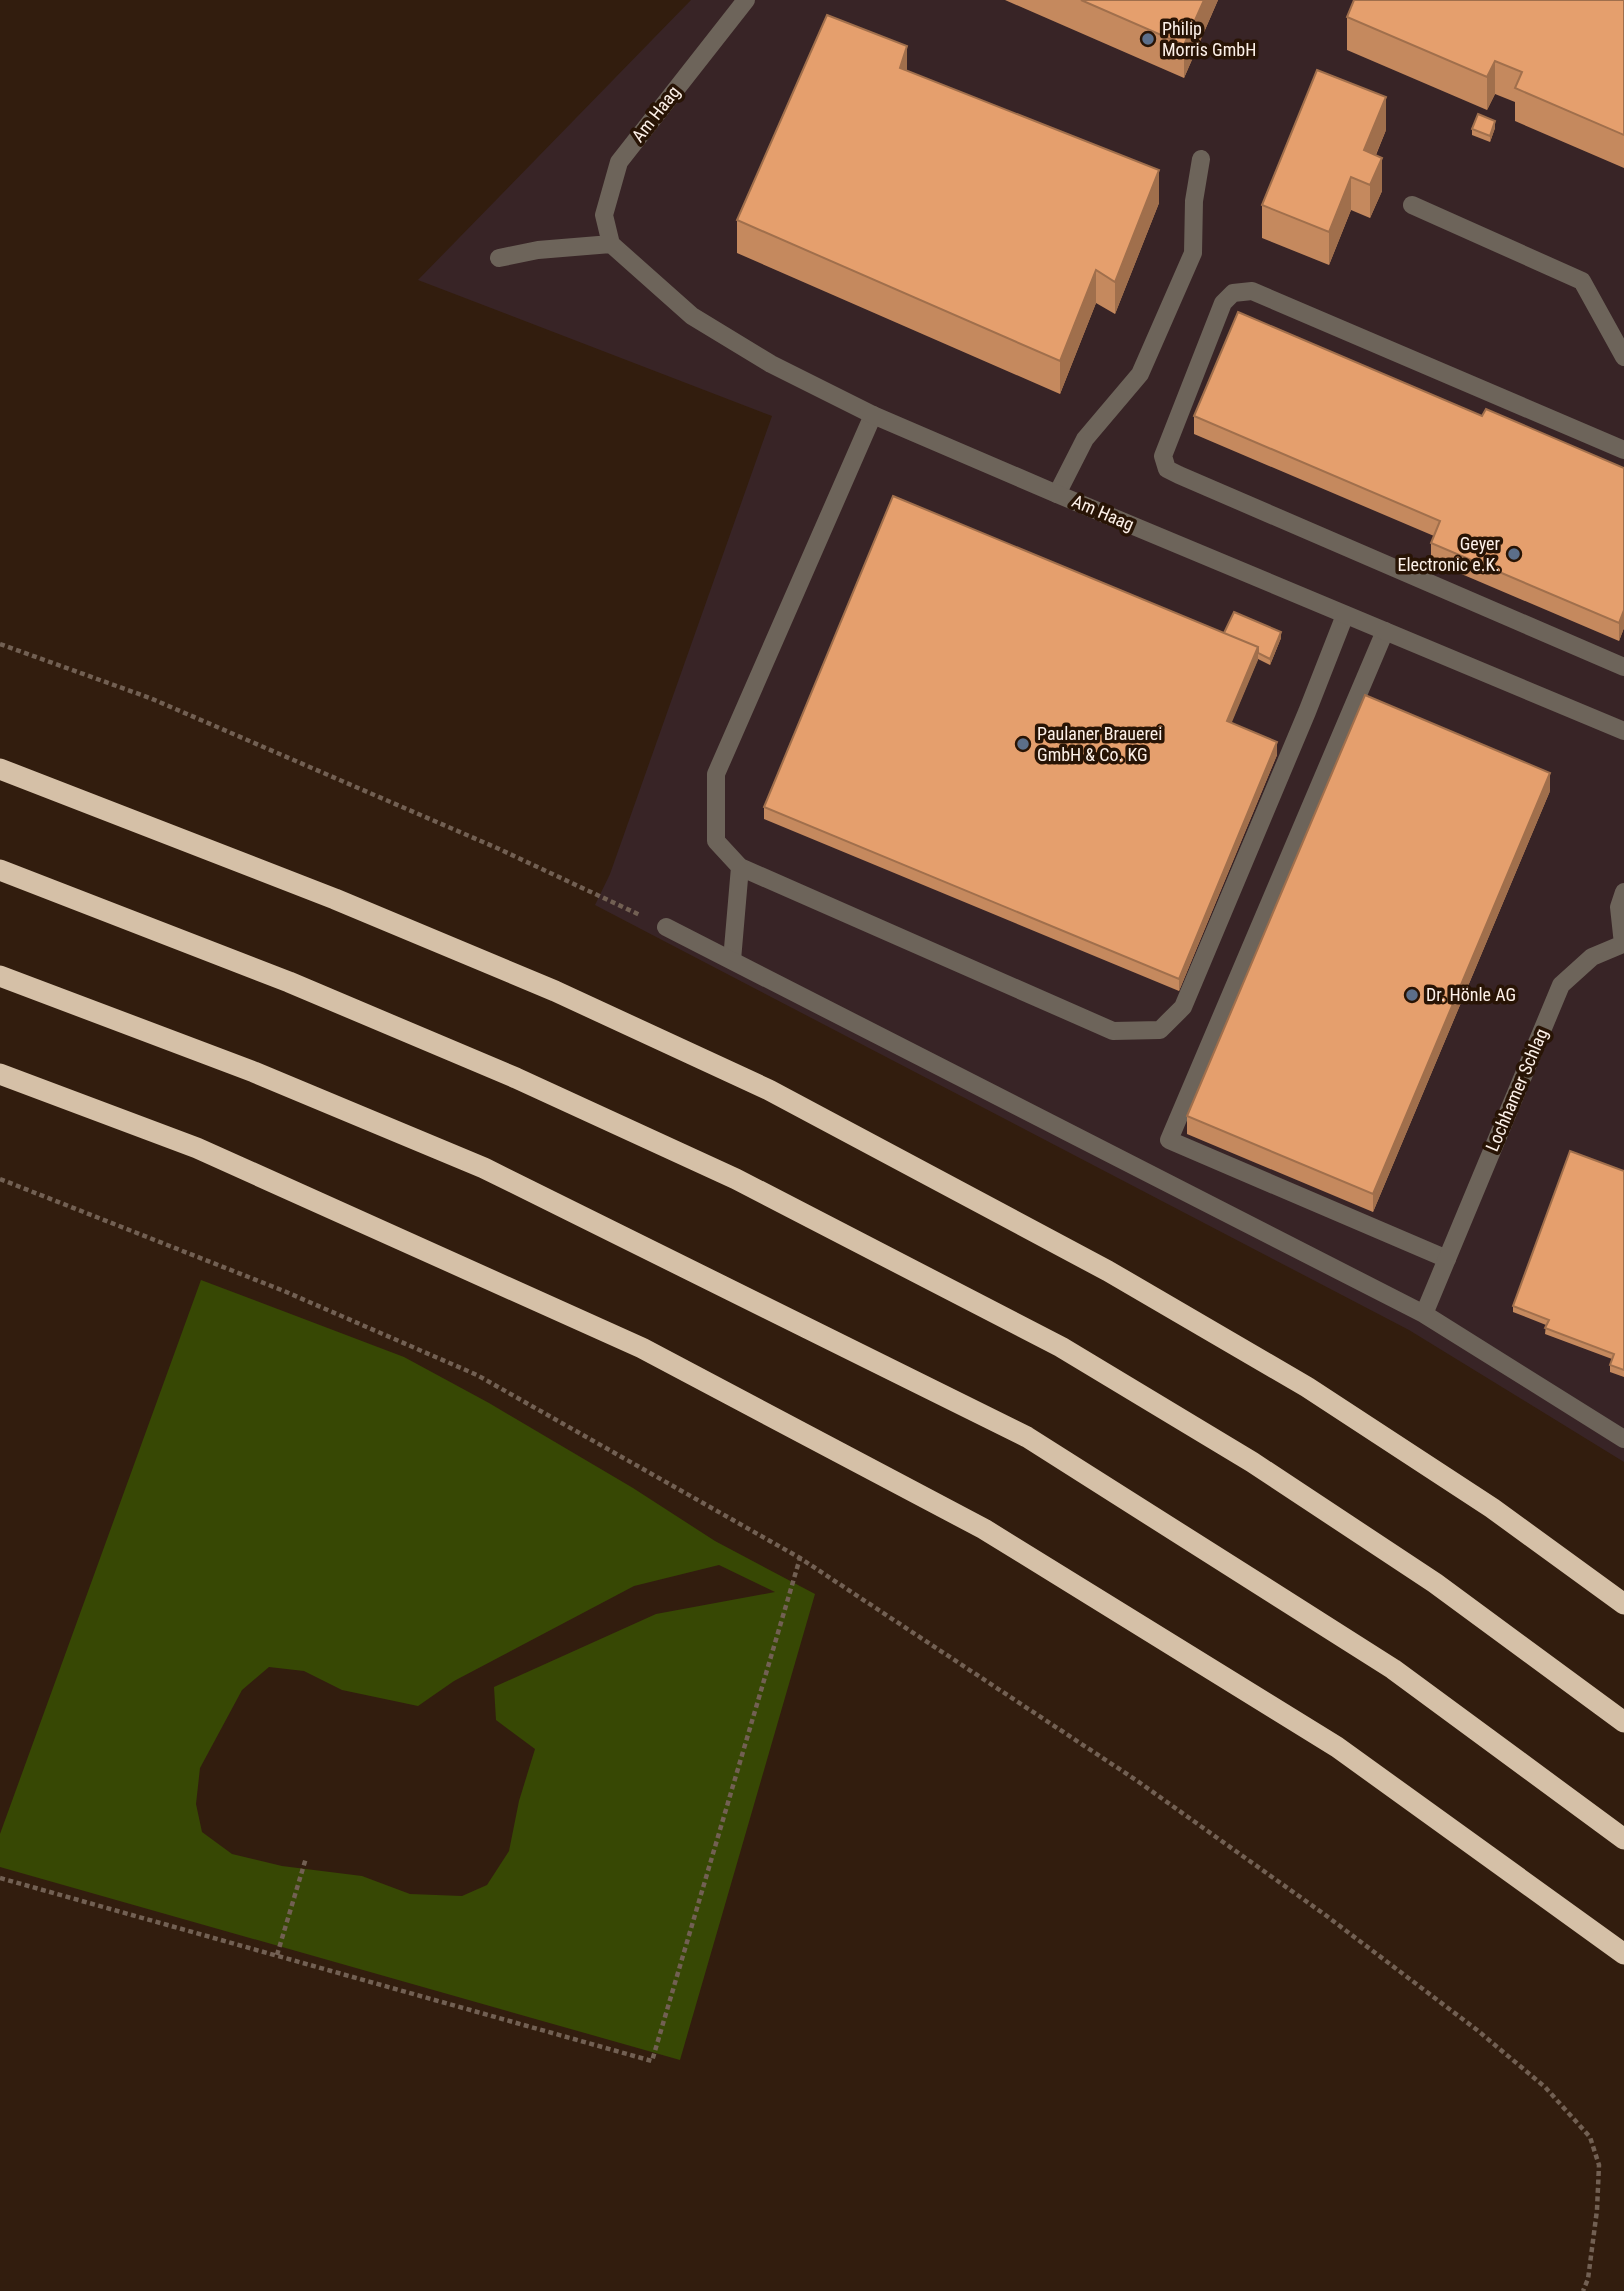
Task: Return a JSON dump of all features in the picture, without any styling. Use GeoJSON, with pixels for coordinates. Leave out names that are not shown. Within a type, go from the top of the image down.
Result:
{"type":"FeatureCollection","features":[{"type":"Feature","properties":{"kind":"highway"},"geometry":{"type":"LineString","coordinates":[[0,769],[335,899],[555,991],[769,1090],[1108,1271],[1307,1387],[1492,1508],[1624,1604]]}},
{"type":"Feature","properties":{"kind":"highway"},"geometry":{"type":"LineString","coordinates":[[0,870],[289,982],[516,1079],[736,1179],[1061,1347],[1252,1462],[1435,1583],[1624,1722]]}},
{"type":"Feature","properties":{"kind":"highway"},"geometry":{"type":"LineString","coordinates":[[0,976],[254,1072],[484,1168],[1027,1437],[1393,1669],[1624,1839]]}},
{"type":"Feature","properties":{"kind":"highway"},"geometry":{"type":"LineString","coordinates":[[0,1074],[197,1148],[642,1348],[984,1529],[1337,1747],[1624,1954]]}},
{"type":"Feature","properties":{"kind":"street","name":"Am Haag"},"geometry":{"type":"LineString","coordinates":[[746,0],[619,162],[604,215],[611,244],[692,317],[771,364],[873,415],[1624,731]]}},
{"type":"Feature","properties":{"kind":"street"},"geometry":{"type":"LineString","coordinates":[[1057,494],[1085,439],[1140,374],[1194,253],[1194,201],[1201,159]]}},
{"type":"Feature","properties":{"kind":"street"},"geometry":{"type":"LineString","coordinates":[[1412,205],[1582,281],[1624,357]]}},
{"type":"Feature","properties":{"kind":"street"},"geometry":{"type":"LineString","coordinates":[[499,258],[538,250],[611,244]]}},
{"type":"Feature","properties":{"kind":"street"},"geometry":{"type":"LineString","coordinates":[[1624,450],[1252,291],[1233,293],[1223,303],[1163,456],[1167,469],[1179,475],[1624,667]]}},
{"type":"Feature","properties":{"kind":"street"},"geometry":{"type":"LineString","coordinates":[[873,415],[716,774],[716,841],[740,867],[1113,1031],[1160,1030],[1183,1007],[1345,615]]}},
{"type":"Feature","properties":{"kind":"street"},"geometry":{"type":"LineString","coordinates":[[1385,631],[1169,1140],[1447,1259]]}},
{"type":"Feature","properties":{"kind":"street"},"geometry":{"type":"LineString","coordinates":[[732,960],[740,867]]}},
{"type":"Feature","properties":{"kind":"street","name":"Lochhamer Schlag"},"geometry":{"type":"LineString","coordinates":[[1424,1314],[1561,985],[1592,957],[1623,944],[1619,907],[1624,892]]}},
{"type":"Feature","properties":{"kind":"street"},"geometry":{"type":"LineString","coordinates":[[666,927],[1424,1314],[1624,1439]]}},
{"type":"Feature","properties":{"kind":"path"},"geometry":{"type":"LineString","coordinates":[[0,644],[150,698],[497,848],[666,927]]}},
{"type":"Feature","properties":{"kind":"path"},"geometry":{"type":"LineString","coordinates":[[0,1179],[284,1291],[477,1375],[800,1558],[1136,1780],[1324,1914],[1477,2030],[1545,2087],[1590,2137],[1599,2165],[1597,2210],[1588,2279],[1583,2291]]}},
{"type":"Feature","properties":{"kind":"path"},"geometry":{"type":"LineString","coordinates":[[0,1878],[652,2061],[800,1558]]}},
{"type":"Feature","properties":{"kind":"path"},"geometry":{"type":"LineString","coordinates":[[277,1955],[306,1858]]}},
{"type":"Feature","properties":{"kind":"shaded area"},"geometry":{"type":"Polygon","coordinates":[[[691,0],[1624,0],[1624,1462],[1409,1330],[595,905],[610,874],[772,416],[418,280],[691,0]]]}},
{"type":"Feature","properties":{"kind":"green space"},"geometry":{"type":"Polygon","coordinates":[[[201,1280],[404,1357],[489,1403],[633,1488],[715,1541],[815,1594],[680,2060],[0,1867],[0,1834],[201,1280]],[[719,1565],[634,1586],[454,1681],[418,1706],[342,1690],[304,1671],[269,1667],[242,1690],[200,1768],[196,1804],[202,1832],[232,1854],[282,1866],[362,1876],[410,1894],[462,1896],[487,1885],[509,1851],[519,1801],[535,1749],[496,1720],[494,1687],[656,1614],[775,1592],[719,1565]]]}},
{"type":"Feature","properties":{"kind":"building"},"geometry":{"type":"Polygon","coordinates":[[[1081,0],[1204,0],[1184,45],[1081,0]]]}},
{"type":"Feature","properties":{"kind":"building"},"geometry":{"type":"Polygon","coordinates":[[[1354,0],[1624,0],[1624,135],[1515,88],[1522,72],[1495,61],[1487,77],[1347,17],[1354,0]]]}},
{"type":"Feature","properties":{"kind":"building"},"geometry":{"type":"Polygon","coordinates":[[[827,15],[907,46],[900,68],[1159,170],[1115,282],[1096,270],[1060,361],[737,220],[827,15]]]}},
{"type":"Feature","properties":{"kind":"building"},"geometry":{"type":"Polygon","coordinates":[[[1317,70],[1386,97],[1364,150],[1382,158],[1370,185],[1351,177],[1329,232],[1262,205],[1317,70]]]}},
{"type":"Feature","properties":{"kind":"building"},"geometry":{"type":"Polygon","coordinates":[[[1478,114],[1495,121],[1490,136],[1472,129],[1478,114]]]}},
{"type":"Feature","properties":{"kind":"building"},"geometry":{"type":"Polygon","coordinates":[[[1238,312],[1482,416],[1486,409],[1624,468],[1624,610],[1619,623],[1431,543],[1440,521],[1194,416],[1238,312]]]}},
{"type":"Feature","properties":{"kind":"building","name":"Paulaner Brauerei GmbH & Co. KG"},"geometry":{"type":"Polygon","coordinates":[[[893,496],[1258,647],[1227,721],[1277,742],[1179,979],[764,807],[893,496]]]}},
{"type":"Feature","properties":{"kind":"building"},"geometry":{"type":"Polygon","coordinates":[[[1234,612],[1281,632],[1270,659],[1258,653],[1258,647],[1224,633],[1234,612]]]}},
{"type":"Feature","properties":{"kind":"building"},"geometry":{"type":"Polygon","coordinates":[[[1365,695],[1550,773],[1373,1194],[1187,1116],[1365,695]]]}},
{"type":"Feature","properties":{"kind":"building"},"geometry":{"type":"Polygon","coordinates":[[[1570,1151],[1624,1171],[1624,1370],[1610,1365],[1614,1354],[1545,1328],[1549,1320],[1513,1306],[1570,1151]]]}},
{"type":"Feature","properties":{"kind":"place","name":"Philip Morris GmbH"},"geometry":{"type":"Point","coordinates":[1148,39]}},
{"type":"Feature","properties":{"kind":"place","name":"Geyer Electronic e.K."},"geometry":{"type":"Point","coordinates":[1514,554]}},
{"type":"Feature","properties":{"kind":"place","name":"Paulaner Brauerei GmbH & Co. KG"},"geometry":{"type":"Point","coordinates":[1023,744]}},
{"type":"Feature","properties":{"kind":"place","name":"Dr. Hönle AG"},"geometry":{"type":"Point","coordinates":[1412,995]}}]}
